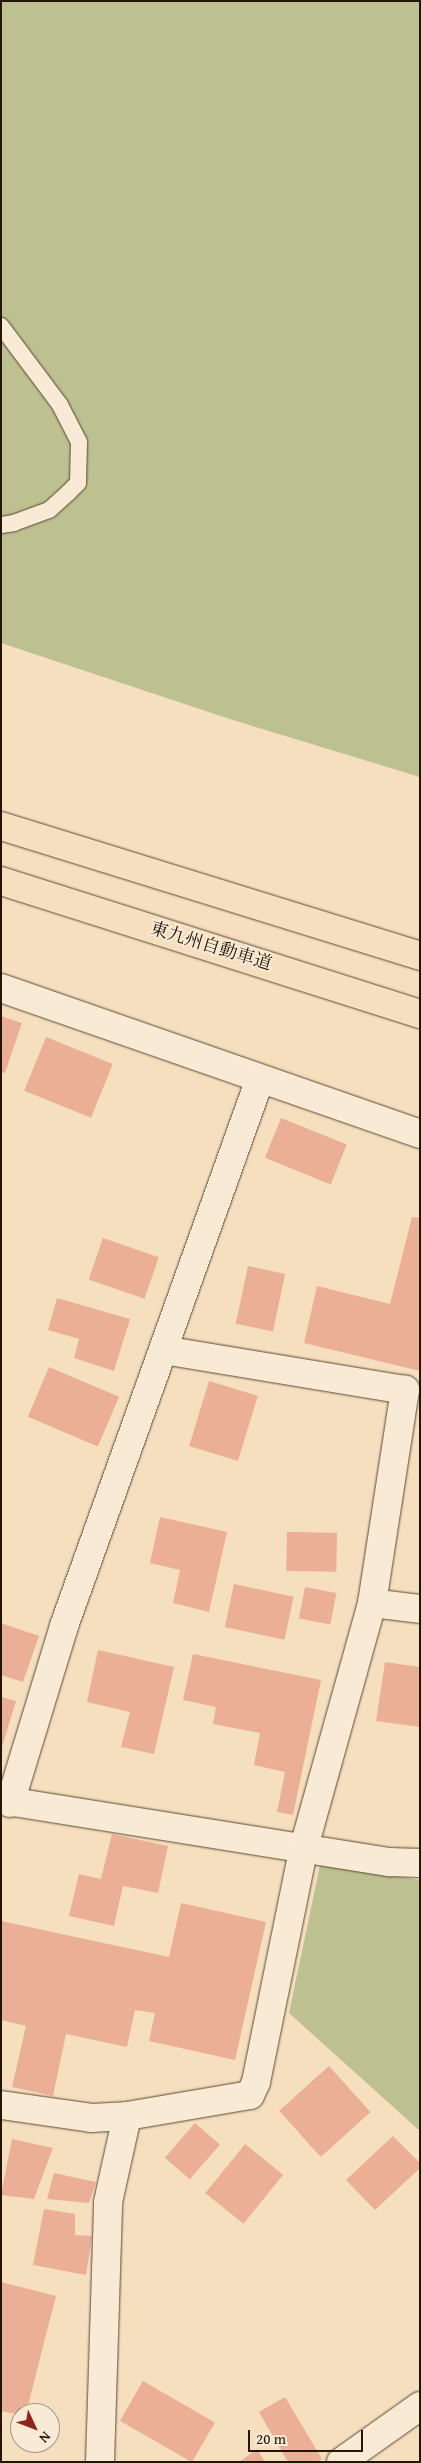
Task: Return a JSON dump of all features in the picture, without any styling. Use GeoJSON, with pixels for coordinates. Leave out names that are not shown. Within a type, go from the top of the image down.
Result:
{"type":"FeatureCollection","features":[{"type":"Feature","properties":{"kind":"highway"},"geometry":{"type":"LineString","coordinates":[[1,826],[420,956]]}},
{"type":"Feature","properties":{"kind":"highway","name":"東九州自動車道"},"geometry":{"type":"LineString","coordinates":[[1,881],[420,1014]]}},
{"type":"Feature","properties":{"kind":"street"},"geometry":{"type":"LineString","coordinates":[[1,988],[64,1008],[260,1080],[420,1134]]}},
{"type":"Feature","properties":{"kind":"street"},"geometry":{"type":"LineString","coordinates":[[260,1080],[64,1626],[5,1802],[304,1847],[389,1862],[420,1863]]}},
{"type":"Feature","properties":{"kind":"street"},"geometry":{"type":"LineString","coordinates":[[1,2104],[91,2118],[127,2116],[250,2095],[256,2082],[304,1847],[372,1603],[406,1390],[163,1350]]}},
{"type":"Feature","properties":{"kind":"street"},"geometry":{"type":"LineString","coordinates":[[372,1603],[420,1609]]}},
{"type":"Feature","properties":{"kind":"street"},"geometry":{"type":"LineString","coordinates":[[100,2462],[108,2202],[127,2116]]}},
{"type":"Feature","properties":{"kind":"street"},"geometry":{"type":"LineString","coordinates":[[341,2462],[420,2406]]}},
{"type":"Feature","properties":{"kind":"lane"},"geometry":{"type":"LineString","coordinates":[[1,326],[60,405],[79,442],[78,483],[49,510],[14,523],[1,524]]}},
{"type":"Feature","properties":{"kind":"green space"},"geometry":{"type":"Polygon","coordinates":[[[1,1],[420,1],[420,777],[233,720],[1,643],[1,1]]]}},
{"type":"Feature","properties":{"kind":"green space"},"geometry":{"type":"Polygon","coordinates":[[[320,1865],[420,1880],[420,2131],[289,2013],[320,1865]]]}},
{"type":"Feature","properties":{"kind":"building"},"geometry":{"type":"Polygon","coordinates":[[[1,1016],[22,1023],[5,1073],[1,1072],[1,1016]]]}},
{"type":"Feature","properties":{"kind":"building"},"geometry":{"type":"Polygon","coordinates":[[[46,1037],[113,1064],[91,1118],[24,1091],[46,1037]]]}},
{"type":"Feature","properties":{"kind":"building"},"geometry":{"type":"Polygon","coordinates":[[[281,1118],[347,1145],[331,1184],[265,1158],[281,1118]]]}},
{"type":"Feature","properties":{"kind":"building"},"geometry":{"type":"Polygon","coordinates":[[[412,1217],[420,1218],[420,1371],[304,1343],[317,1286],[390,1304],[412,1217]]]}},
{"type":"Feature","properties":{"kind":"building"},"geometry":{"type":"Polygon","coordinates":[[[103,1238],[159,1257],[144,1299],[89,1280],[103,1238]]]}},
{"type":"Feature","properties":{"kind":"building"},"geometry":{"type":"Polygon","coordinates":[[[248,1266],[285,1274],[273,1332],[236,1324],[248,1266]]]}},
{"type":"Feature","properties":{"kind":"building"},"geometry":{"type":"Polygon","coordinates":[[[57,1298],[130,1319],[114,1371],[74,1358],[79,1339],[48,1330],[57,1298]]]}},
{"type":"Feature","properties":{"kind":"building"},"geometry":{"type":"Polygon","coordinates":[[[49,1367],[119,1397],[98,1446],[28,1417],[49,1367]]]}},
{"type":"Feature","properties":{"kind":"building"},"geometry":{"type":"Polygon","coordinates":[[[209,1381],[258,1396],[238,1461],[189,1446],[209,1381]]]}},
{"type":"Feature","properties":{"kind":"building"},"geometry":{"type":"Polygon","coordinates":[[[160,1517],[227,1532],[209,1612],[173,1603],[180,1570],[150,1563],[160,1517]]]}},
{"type":"Feature","properties":{"kind":"building"},"geometry":{"type":"Polygon","coordinates":[[[287,1532],[337,1533],[336,1572],[286,1571],[287,1532]]]}},
{"type":"Feature","properties":{"kind":"building"},"geometry":{"type":"Polygon","coordinates":[[[234,1584],[294,1597],[285,1640],[225,1627],[234,1584]]]}},
{"type":"Feature","properties":{"kind":"building"},"geometry":{"type":"Polygon","coordinates":[[[305,1587],[336,1593],[330,1625],[299,1618],[305,1587]]]}},
{"type":"Feature","properties":{"kind":"building"},"geometry":{"type":"Polygon","coordinates":[[[1,1623],[39,1636],[23,1682],[1,1675],[1,1623]]]}},
{"type":"Feature","properties":{"kind":"building"},"geometry":{"type":"Polygon","coordinates":[[[98,1650],[174,1667],[154,1754],[121,1747],[130,1712],[87,1702],[98,1650]]]}},
{"type":"Feature","properties":{"kind":"building"},"geometry":{"type":"Polygon","coordinates":[[[193,1654],[321,1680],[293,1815],[277,1812],[285,1772],[254,1765],[260,1733],[213,1724],[216,1707],[183,1700],[193,1654]]]}},
{"type":"Feature","properties":{"kind":"building"},"geometry":{"type":"Polygon","coordinates":[[[385,1662],[420,1667],[420,1727],[376,1721],[385,1662]]]}},
{"type":"Feature","properties":{"kind":"building"},"geometry":{"type":"Polygon","coordinates":[[[1,1697],[16,1701],[2,1747],[1,1747],[1,1697]]]}},
{"type":"Feature","properties":{"kind":"building"},"geometry":{"type":"Polygon","coordinates":[[[112,1834],[168,1846],[158,1893],[123,1886],[114,1926],[69,1916],[79,1874],[101,1879],[112,1834]]]}},
{"type":"Feature","properties":{"kind":"building"},"geometry":{"type":"Polygon","coordinates":[[[181,1903],[266,1922],[235,2060],[149,2041],[155,2013],[135,2010],[127,2047],[66,2034],[53,2096],[12,2087],[26,2026],[1,2020],[1,1921],[169,1957],[181,1903]]]}},
{"type":"Feature","properties":{"kind":"building"},"geometry":{"type":"Polygon","coordinates":[[[329,2066],[370,2112],[321,2157],[279,2111],[329,2066]]]}},
{"type":"Feature","properties":{"kind":"building"},"geometry":{"type":"Polygon","coordinates":[[[195,2123],[220,2145],[190,2179],[165,2158],[195,2123]]]}},
{"type":"Feature","properties":{"kind":"building"},"geometry":{"type":"Polygon","coordinates":[[[393,2136],[420,2163],[420,2168],[375,2210],[346,2180],[393,2136]]]}},
{"type":"Feature","properties":{"kind":"building"},"geometry":{"type":"Polygon","coordinates":[[[12,2139],[53,2148],[34,2199],[1,2195],[12,2139]]]}},
{"type":"Feature","properties":{"kind":"building"},"geometry":{"type":"Polygon","coordinates":[[[245,2144],[283,2175],[243,2224],[205,2193],[245,2144]]]}},
{"type":"Feature","properties":{"kind":"building"},"geometry":{"type":"Polygon","coordinates":[[[54,2173],[96,2182],[89,2203],[47,2199],[54,2173]]]}},
{"type":"Feature","properties":{"kind":"building"},"geometry":{"type":"Polygon","coordinates":[[[44,2209],[75,2214],[75,2235],[92,2236],[86,2275],[33,2265],[44,2209]]]}},
{"type":"Feature","properties":{"kind":"building"},"geometry":{"type":"Polygon","coordinates":[[[1,2282],[56,2296],[29,2403],[10,2403],[10,2413],[1,2411],[1,2282]]]}},
{"type":"Feature","properties":{"kind":"building"},"geometry":{"type":"Polygon","coordinates":[[[143,2381],[215,2422],[191,2462],[120,2421],[143,2381]]]}},
{"type":"Feature","properties":{"kind":"building"},"geometry":{"type":"Polygon","coordinates":[[[285,2397],[322,2459],[317,2462],[288,2462],[259,2412],[285,2397]]]}},
{"type":"Feature","properties":{"kind":"building"},"geometry":{"type":"Polygon","coordinates":[[[257,2449],[265,2462],[239,2462],[257,2449]]]}}]}
